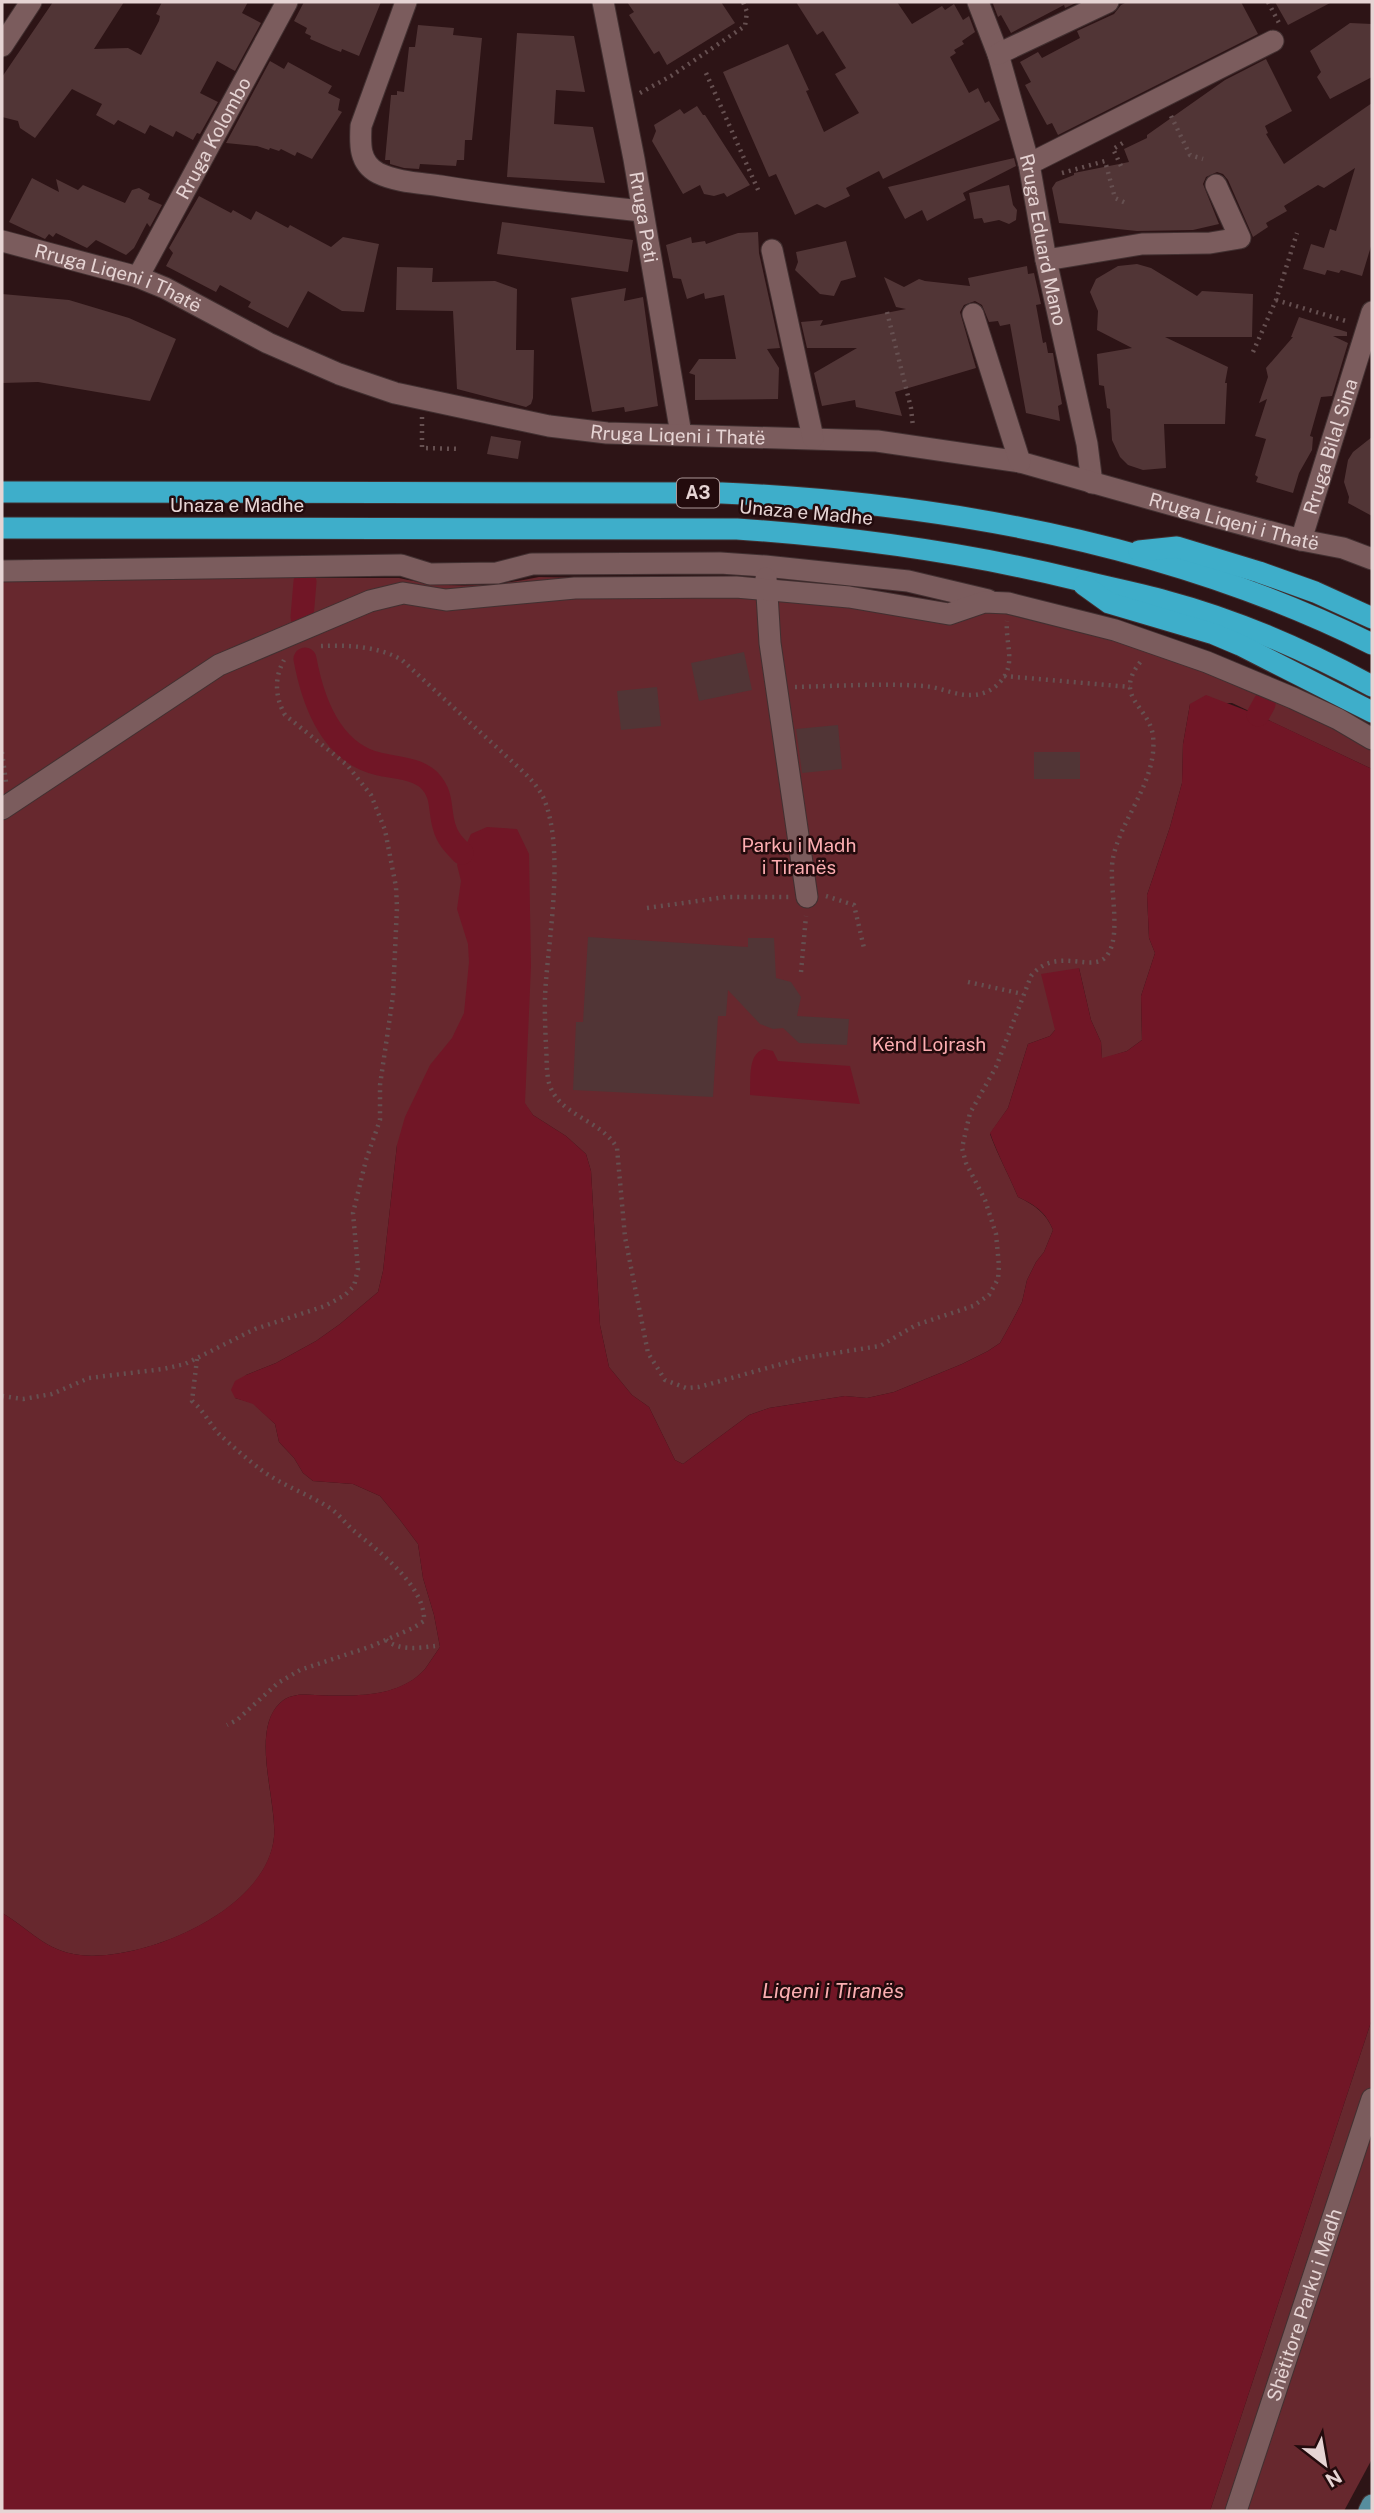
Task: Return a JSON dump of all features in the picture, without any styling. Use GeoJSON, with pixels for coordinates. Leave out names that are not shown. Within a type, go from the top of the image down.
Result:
{"type":"FeatureCollection","features":[{"type":"Feature","properties":{"kind":"highway","name":"Unaza e Madhe"},"geometry":{"type":"LineString","coordinates":[[2,492],[590,491],[798,496],[960,515],[1124,552],[1258,593],[1372,644]]}},
{"type":"Feature","properties":{"kind":"highway","name":"Unaza e Madhe"},"geometry":{"type":"LineString","coordinates":[[2,528],[737,529],[817,534],[958,553],[1168,601],[1276,639],[1372,686]]}},
{"type":"Feature","properties":{"kind":"highway"},"geometry":{"type":"LineString","coordinates":[[1124,552],[1177,547],[1315,592],[1372,618]]}},
{"type":"Feature","properties":{"kind":"highway"},"geometry":{"type":"LineString","coordinates":[[1076,579],[1109,603],[1231,642],[1372,712]]}},
{"type":"Feature","properties":{"kind":"main road"},"geometry":{"type":"LineString","coordinates":[[1369,2511],[1372,2505]]}},
{"type":"Feature","properties":{"kind":"street"},"geometry":{"type":"LineString","coordinates":[[2,46],[31,2]]}},
{"type":"Feature","properties":{"kind":"street","name":"Rruga Kolombo"},"geometry":{"type":"LineString","coordinates":[[138,276],[287,2]]}},
{"type":"Feature","properties":{"kind":"street"},"geometry":{"type":"LineString","coordinates":[[407,2],[361,126],[360,147],[364,161],[377,173],[492,195],[642,211]]}},
{"type":"Feature","properties":{"kind":"street","name":"Rruga Peti"},"geometry":{"type":"LineString","coordinates":[[603,2],[681,434]]}},
{"type":"Feature","properties":{"kind":"street","name":"Rruga Eduard Mano"},"geometry":{"type":"LineString","coordinates":[[978,2],[998,54],[1029,164],[1046,260],[1087,444],[1092,483]]}},
{"type":"Feature","properties":{"kind":"street"},"geometry":{"type":"LineString","coordinates":[[998,54],[1108,2]]}},
{"type":"Feature","properties":{"kind":"street"},"geometry":{"type":"LineString","coordinates":[[1029,164],[1273,41]]}},
{"type":"Feature","properties":{"kind":"street"},"geometry":{"type":"LineString","coordinates":[[1046,260],[1142,244],[1210,243],[1240,238],[1216,185]]}},
{"type":"Feature","properties":{"kind":"street","name":"Rruga Liqeni i Thatë"},"geometry":{"type":"LineString","coordinates":[[2,241],[138,276],[280,348],[339,374],[395,393],[549,426],[607,433],[877,441],[1020,462],[1301,540],[1343,548],[1372,559]]}},
{"type":"Feature","properties":{"kind":"street"},"geometry":{"type":"LineString","coordinates":[[772,250],[813,438]]}},
{"type":"Feature","properties":{"kind":"street"},"geometry":{"type":"LineString","coordinates":[[972,314],[1020,462]]}},
{"type":"Feature","properties":{"kind":"street","name":"Rruga Bilal Sina"},"geometry":{"type":"LineString","coordinates":[[1301,540],[1370,319]]}},
{"type":"Feature","properties":{"kind":"street"},"geometry":{"type":"LineString","coordinates":[[2,571],[401,565],[430,574],[497,573],[532,564],[720,563],[908,581],[1115,630],[1258,682],[1338,719],[1372,739]]}},
{"type":"Feature","properties":{"kind":"street"},"geometry":{"type":"LineString","coordinates":[[765,566],[770,643],[806,893]]}},
{"type":"Feature","properties":{"kind":"street"},"geometry":{"type":"LineString","coordinates":[[5,806],[219,665],[340,613],[392,594],[414,593],[446,600],[585,587],[722,587],[849,597],[949,614],[994,601]]}},
{"type":"Feature","properties":{"kind":"street","name":"Shëtitore Parku i Madh"},"geometry":{"type":"LineString","coordinates":[[1236,2511],[1372,2099]]}},
{"type":"Feature","properties":{"kind":"path"},"geometry":{"type":"LineString","coordinates":[[622,102],[671,76],[745,26],[747,12],[743,2]]}},
{"type":"Feature","properties":{"kind":"path"},"geometry":{"type":"LineString","coordinates":[[706,73],[759,192]]}},
{"type":"Feature","properties":{"kind":"path"},"geometry":{"type":"LineString","coordinates":[[1159,122],[1177,112]]}},
{"type":"Feature","properties":{"kind":"path"},"geometry":{"type":"LineString","coordinates":[[1171,116],[1190,155],[1203,159]]}},
{"type":"Feature","properties":{"kind":"path"},"geometry":{"type":"LineString","coordinates":[[1121,166],[1113,149],[1136,136]]}},
{"type":"Feature","properties":{"kind":"path"},"geometry":{"type":"LineString","coordinates":[[1060,174],[1105,161],[1115,198],[1128,204]]}},
{"type":"Feature","properties":{"kind":"path"},"geometry":{"type":"LineString","coordinates":[[1253,352],[1276,300],[1297,233]]}},
{"type":"Feature","properties":{"kind":"path"},"geometry":{"type":"LineString","coordinates":[[1276,300],[1370,319]]}},
{"type":"Feature","properties":{"kind":"path"},"geometry":{"type":"LineString","coordinates":[[887,312],[911,408],[914,434]]}},
{"type":"Feature","properties":{"kind":"path"},"geometry":{"type":"LineString","coordinates":[[422,399],[422,448],[461,449]]}},
{"type":"Feature","properties":{"kind":"path"},"geometry":{"type":"LineString","coordinates":[[777,689],[888,685],[928,686],[971,695],[988,692],[1004,676],[1011,664],[1006,635]]}},
{"type":"Feature","properties":{"kind":"path"},"geometry":{"type":"LineString","coordinates":[[312,647],[369,648],[392,653],[517,766],[535,784],[545,801],[554,861],[545,985],[548,1080],[553,1096],[599,1128],[617,1148],[625,1237],[648,1353],[658,1372],[673,1385],[699,1387],[803,1358],[880,1346],[916,1325],[973,1306],[989,1295],[998,1279],[996,1234],[985,1200],[966,1163],[962,1148],[970,1113],[996,1067],[1023,994],[1038,968],[1049,962],[1064,960],[1092,963],[1107,957],[1110,951],[1114,921],[1113,860],[1120,836],[1145,780],[1153,744],[1150,727],[1135,704],[1130,687],[1133,672],[1152,645]]}},
{"type":"Feature","properties":{"kind":"path"},"geometry":{"type":"LineString","coordinates":[[2,1396],[23,1399],[52,1394],[89,1378],[163,1369],[197,1359],[255,1329],[325,1306],[345,1295],[354,1286],[358,1269],[354,1213],[366,1160],[380,1120],[380,1085],[392,1007],[397,908],[390,850],[380,814],[360,778],[285,715],[281,707],[276,683],[284,660],[290,655]]}},
{"type":"Feature","properties":{"kind":"path"},"geometry":{"type":"LineString","coordinates":[[1004,676],[1130,687]]}},
{"type":"Feature","properties":{"kind":"path"},"geometry":{"type":"LineString","coordinates":[[2,752],[5,806]]}},
{"type":"Feature","properties":{"kind":"path"},"geometry":{"type":"LineString","coordinates":[[802,972],[806,893]]}},
{"type":"Feature","properties":{"kind":"path"},"geometry":{"type":"LineString","coordinates":[[647,908],[726,897],[806,893],[854,905],[864,948]]}},
{"type":"Feature","properties":{"kind":"path"},"geometry":{"type":"LineString","coordinates":[[968,982],[1023,994]]}},
{"type":"Feature","properties":{"kind":"path"},"geometry":{"type":"LineString","coordinates":[[197,1359],[192,1401],[205,1412],[218,1433],[264,1472],[334,1511],[400,1573],[421,1601],[424,1613],[422,1624],[386,1640],[299,1670],[278,1683],[237,1720],[227,1725]]}},
{"type":"Feature","properties":{"kind":"path"},"geometry":{"type":"LineString","coordinates":[[386,1640],[393,1646],[404,1648],[435,1646]]}},
{"type":"Feature","properties":{"kind":"green space","name":"Parku i Madh i Tiranës"},"geometry":{"type":"Polygon","coordinates":[[[539,577],[789,582],[877,591],[985,609],[1157,650],[1372,742],[1372,769],[1232,703],[1190,704],[1183,744],[1182,783],[1147,895],[1149,938],[1155,953],[1141,996],[1142,1040],[1127,1051],[1102,1059],[1101,1042],[1091,1020],[1079,968],[1055,1030],[1050,1036],[1028,1044],[1008,1108],[990,1134],[1018,1197],[1039,1210],[1053,1230],[1044,1252],[1027,1280],[1022,1302],[1000,1343],[962,1364],[894,1392],[867,1398],[845,1396],[769,1408],[749,1415],[683,1464],[675,1460],[649,1407],[632,1395],[609,1367],[600,1325],[591,1171],[586,1154],[566,1136],[533,1115],[524,1103],[397,1145],[383,1271],[378,1292],[316,1341],[276,1363],[246,1375],[235,1398],[253,1403],[275,1424],[279,1442],[303,1473],[313,1481],[353,1484],[380,1496],[400,1520],[418,1544],[423,1578],[440,1647],[425,1669],[414,1679],[389,1691],[344,1696],[301,1695],[292,1696],[280,1703],[271,1715],[266,1748],[274,1837],[267,1863],[250,1887],[227,1908],[199,1926],[136,1950],[106,1955],[68,1953],[47,1944],[2,1913],[2,581],[119,578],[399,578],[434,584],[469,585],[539,577]]]}},
{"type":"Feature","properties":{"kind":"green space"},"geometry":{"type":"Polygon","coordinates":[[[1372,2019],[1372,2459],[1344,2511],[1210,2511],[1372,2019]]]}},
{"type":"Feature","properties":{"kind":"water","name":"Liqeni i Tiranës"},"geometry":{"type":"Polygon","coordinates":[[[1206,695],[1258,715],[1372,769],[1372,2019],[1210,2511],[2,2511],[2,1913],[47,1944],[80,1955],[106,1955],[136,1950],[168,1940],[198,1926],[226,1908],[250,1887],[266,1863],[274,1837],[267,1767],[267,1731],[271,1715],[280,1703],[296,1695],[344,1696],[388,1691],[414,1679],[425,1669],[440,1647],[423,1578],[418,1544],[400,1520],[380,1496],[353,1484],[313,1481],[303,1473],[279,1442],[275,1424],[253,1404],[235,1398],[231,1390],[235,1381],[316,1341],[378,1292],[383,1271],[397,1145],[405,1117],[430,1065],[452,1038],[464,1013],[469,962],[468,944],[457,909],[461,881],[457,865],[471,834],[487,827],[517,829],[529,854],[531,966],[525,1103],[533,1115],[566,1136],[586,1154],[591,1171],[600,1325],[609,1367],[632,1395],[649,1407],[675,1460],[683,1464],[749,1415],[769,1408],[845,1396],[867,1398],[894,1392],[962,1364],[1000,1343],[1022,1302],[1027,1280],[1044,1252],[1053,1230],[1039,1210],[1018,1197],[990,1133],[1008,1108],[1028,1044],[1050,1036],[1055,1030],[1041,974],[1079,968],[1091,1020],[1101,1042],[1102,1058],[1127,1051],[1142,1040],[1141,996],[1155,953],[1149,938],[1147,895],[1182,783],[1183,744],[1190,704],[1206,695]]]}},
{"type":"Feature","properties":{"kind":"water"},"geometry":{"type":"Polygon","coordinates":[[[764,1049],[773,1051],[778,1061],[850,1066],[860,1104],[750,1095],[752,1062],[764,1049]]]}},
{"type":"Feature","properties":{"kind":"building"},"geometry":{"type":"Polygon","coordinates":[[[53,2],[124,2],[94,49],[128,48],[141,55],[159,21],[160,16],[156,14],[162,2],[248,2],[242,13],[261,23],[235,71],[217,61],[200,93],[218,102],[200,134],[197,133],[193,140],[176,131],[173,137],[150,125],[145,134],[118,120],[114,125],[96,115],[102,104],[72,89],[35,138],[20,128],[18,121],[2,117],[2,77],[53,2]]]}},
{"type":"Feature","properties":{"kind":"building"},"geometry":{"type":"Polygon","coordinates":[[[304,2],[381,2],[359,56],[342,49],[341,52],[310,39],[311,36],[305,33],[307,28],[294,21],[304,2]]]}},
{"type":"Feature","properties":{"kind":"building"},"geometry":{"type":"Polygon","coordinates":[[[627,2],[721,2],[735,23],[667,65],[659,51],[654,54],[629,15],[634,12],[627,2]]]}},
{"type":"Feature","properties":{"kind":"building"},"geometry":{"type":"Polygon","coordinates":[[[796,2],[897,2],[912,24],[942,6],[945,10],[954,4],[963,20],[969,16],[975,32],[962,41],[964,44],[954,50],[956,53],[950,57],[969,93],[978,88],[985,103],[989,101],[1000,120],[883,179],[879,171],[846,188],[850,196],[825,208],[817,204],[795,215],[776,174],[769,177],[723,72],[788,44],[824,132],[859,113],[835,74],[846,68],[823,31],[817,35],[796,2]]]}},
{"type":"Feature","properties":{"kind":"building"},"geometry":{"type":"Polygon","coordinates":[[[994,2],[1078,2],[1065,8],[1064,5],[1011,33],[1001,15],[998,17],[994,2]]]}},
{"type":"Feature","properties":{"kind":"building"},"geometry":{"type":"Polygon","coordinates":[[[1127,2],[1241,2],[1258,34],[1058,135],[1052,123],[1047,125],[1025,85],[1031,82],[1020,62],[1038,52],[1042,58],[1080,38],[1077,31],[1114,14],[1127,2]]]}},
{"type":"Feature","properties":{"kind":"building"},"geometry":{"type":"Polygon","coordinates":[[[1275,2],[1332,2],[1288,25],[1275,2]]]}},
{"type":"Feature","properties":{"kind":"building"},"geometry":{"type":"Polygon","coordinates":[[[1350,23],[1372,24],[1372,77],[1330,99],[1317,77],[1321,72],[1310,51],[1350,23]]]}},
{"type":"Feature","properties":{"kind":"building"},"geometry":{"type":"Polygon","coordinates":[[[418,25],[454,28],[453,35],[482,38],[472,140],[465,140],[464,160],[457,160],[456,166],[420,164],[419,169],[404,168],[385,160],[391,95],[397,95],[397,91],[404,92],[409,47],[415,47],[418,25]]]}},
{"type":"Feature","properties":{"kind":"building"},"geometry":{"type":"Polygon","coordinates":[[[517,33],[574,36],[585,92],[556,90],[554,124],[593,127],[605,183],[507,177],[517,33]]]}},
{"type":"Feature","properties":{"kind":"building"},"geometry":{"type":"Polygon","coordinates":[[[1266,59],[1292,111],[1265,126],[1268,133],[1266,134],[1284,164],[1372,103],[1372,243],[1362,276],[1341,270],[1339,273],[1327,270],[1325,275],[1303,269],[1311,244],[1324,248],[1330,229],[1336,231],[1355,168],[1324,188],[1318,185],[1284,206],[1287,211],[1266,223],[1268,227],[1253,237],[1228,180],[1217,172],[1206,177],[1203,184],[1219,224],[1193,230],[1137,231],[1059,223],[1052,188],[1056,182],[1074,173],[1129,162],[1124,149],[1147,138],[1147,135],[1225,80],[1266,59]]]}},
{"type":"Feature","properties":{"kind":"building"},"geometry":{"type":"Polygon","coordinates":[[[270,61],[284,69],[288,62],[332,86],[328,93],[340,99],[338,110],[342,112],[312,159],[297,152],[295,156],[281,149],[269,150],[226,143],[270,61]]]}},
{"type":"Feature","properties":{"kind":"building"},"geometry":{"type":"Polygon","coordinates":[[[697,106],[750,185],[727,197],[724,193],[714,196],[704,194],[700,185],[683,194],[652,141],[656,131],[654,125],[680,109],[684,114],[697,106]]]}},
{"type":"Feature","properties":{"kind":"building"},"geometry":{"type":"Polygon","coordinates":[[[1014,158],[1016,166],[963,193],[966,200],[927,221],[922,210],[905,219],[888,187],[1014,158]]]}},
{"type":"Feature","properties":{"kind":"building"},"geometry":{"type":"Polygon","coordinates":[[[32,178],[59,192],[56,179],[78,190],[83,185],[125,203],[132,190],[139,188],[150,194],[148,199],[162,205],[150,227],[147,223],[134,248],[126,255],[96,240],[87,248],[56,233],[53,237],[49,234],[45,239],[9,222],[32,178]]]}},
{"type":"Feature","properties":{"kind":"building"},"geometry":{"type":"Polygon","coordinates":[[[1009,185],[1013,205],[1017,210],[1016,220],[1009,224],[999,220],[984,223],[982,218],[974,219],[969,193],[1009,185]]]}},
{"type":"Feature","properties":{"kind":"building"},"geometry":{"type":"Polygon","coordinates":[[[199,196],[251,220],[256,211],[331,247],[343,237],[379,244],[364,312],[342,311],[308,291],[288,328],[248,307],[251,302],[220,285],[216,292],[166,266],[173,253],[169,248],[199,196]]]}},
{"type":"Feature","properties":{"kind":"building"},"geometry":{"type":"Polygon","coordinates":[[[502,222],[633,240],[628,272],[497,254],[502,222]]]}},
{"type":"Feature","properties":{"kind":"building"},"geometry":{"type":"Polygon","coordinates":[[[758,232],[759,253],[780,348],[767,349],[779,368],[778,399],[695,400],[695,375],[689,373],[699,359],[736,359],[724,295],[705,299],[704,293],[687,299],[681,279],[673,278],[666,245],[691,237],[692,243],[705,241],[706,244],[738,233],[758,232]]]}},
{"type":"Feature","properties":{"kind":"building"},"geometry":{"type":"Polygon","coordinates":[[[846,241],[856,277],[841,281],[834,296],[820,294],[795,270],[798,262],[796,252],[846,241]]]}},
{"type":"Feature","properties":{"kind":"building"},"geometry":{"type":"Polygon","coordinates":[[[1137,264],[1151,268],[1197,296],[1202,291],[1253,294],[1252,337],[1165,337],[1228,367],[1225,383],[1225,424],[1164,424],[1166,468],[1143,470],[1128,465],[1120,457],[1112,440],[1110,409],[1107,408],[1104,386],[1099,385],[1097,354],[1132,348],[1097,330],[1098,311],[1090,292],[1096,279],[1118,266],[1137,264]]]}},
{"type":"Feature","properties":{"kind":"building"},"geometry":{"type":"Polygon","coordinates":[[[1027,266],[1028,274],[1034,273],[1041,304],[1036,305],[1043,343],[1046,342],[1048,353],[1053,353],[1062,404],[1058,406],[1060,421],[1026,413],[1010,324],[1000,326],[998,321],[989,322],[982,305],[975,301],[964,305],[960,312],[976,368],[895,392],[902,416],[856,407],[855,400],[822,406],[814,373],[857,348],[807,348],[801,322],[823,320],[820,326],[906,309],[896,307],[884,277],[904,287],[919,279],[970,286],[968,278],[1027,266]]]}},
{"type":"Feature","properties":{"kind":"building"},"geometry":{"type":"Polygon","coordinates":[[[397,267],[433,268],[432,282],[495,281],[517,289],[516,350],[534,350],[531,404],[526,407],[457,389],[453,311],[396,310],[397,267]]]}},
{"type":"Feature","properties":{"kind":"building"},"geometry":{"type":"Polygon","coordinates":[[[626,288],[624,301],[643,297],[658,406],[625,412],[624,407],[592,412],[571,298],[626,288]]]}},
{"type":"Feature","properties":{"kind":"building"},"geometry":{"type":"Polygon","coordinates":[[[2,294],[69,300],[129,318],[176,339],[150,401],[38,382],[2,383],[2,294]]]}},
{"type":"Feature","properties":{"kind":"building"},"geometry":{"type":"Polygon","coordinates":[[[1299,317],[1347,332],[1347,336],[1333,336],[1348,343],[1332,396],[1321,397],[1310,436],[1313,437],[1312,450],[1299,473],[1293,493],[1256,482],[1258,477],[1255,475],[1266,439],[1255,436],[1267,399],[1259,403],[1268,377],[1266,368],[1293,337],[1299,317]]]}},
{"type":"Feature","properties":{"kind":"building"},"geometry":{"type":"Polygon","coordinates":[[[491,436],[521,441],[518,459],[487,454],[491,436]]]}},
{"type":"Feature","properties":{"kind":"building"},"geometry":{"type":"Polygon","coordinates":[[[1372,437],[1372,516],[1348,503],[1349,497],[1344,482],[1348,460],[1353,452],[1372,437]]]}},
{"type":"Feature","properties":{"kind":"building"},"geometry":{"type":"Polygon","coordinates":[[[744,652],[752,690],[699,701],[691,663],[744,652]]]}},
{"type":"Feature","properties":{"kind":"building"},"geometry":{"type":"Polygon","coordinates":[[[657,687],[661,726],[621,730],[617,691],[657,687]]]}},
{"type":"Feature","properties":{"kind":"building"},"geometry":{"type":"Polygon","coordinates":[[[838,725],[842,769],[802,773],[796,729],[838,725]]]}},
{"type":"Feature","properties":{"kind":"building"},"geometry":{"type":"Polygon","coordinates":[[[1034,752],[1080,752],[1080,779],[1034,779],[1034,752]]]}},
{"type":"Feature","properties":{"kind":"building"},"geometry":{"type":"Polygon","coordinates":[[[588,937],[748,947],[748,938],[774,938],[776,978],[791,982],[801,997],[797,1016],[849,1019],[847,1045],[799,1043],[783,1028],[773,1029],[760,1024],[728,990],[726,1016],[718,1016],[713,1097],[573,1090],[576,1022],[583,1022],[588,937]]]}},
{"type":"Feature","properties":{"kind":"waterway"},"geometry":{"type":"LineString","coordinates":[[302,617],[305,582]]}},
{"type":"Feature","properties":{"kind":"waterway"},"geometry":{"type":"LineString","coordinates":[[305,659],[319,708],[337,737],[348,749],[362,758],[413,771],[430,781],[439,797],[447,834],[462,853]]}},
{"type":"Feature","properties":{"kind":"waterway"},"geometry":{"type":"LineString","coordinates":[[1258,715],[1264,704]]}},
{"type":"Feature","properties":{"kind":"park label","name":"Kënd Lojrash"},"geometry":{"type":"Point","coordinates":[929,1044]}}]}
